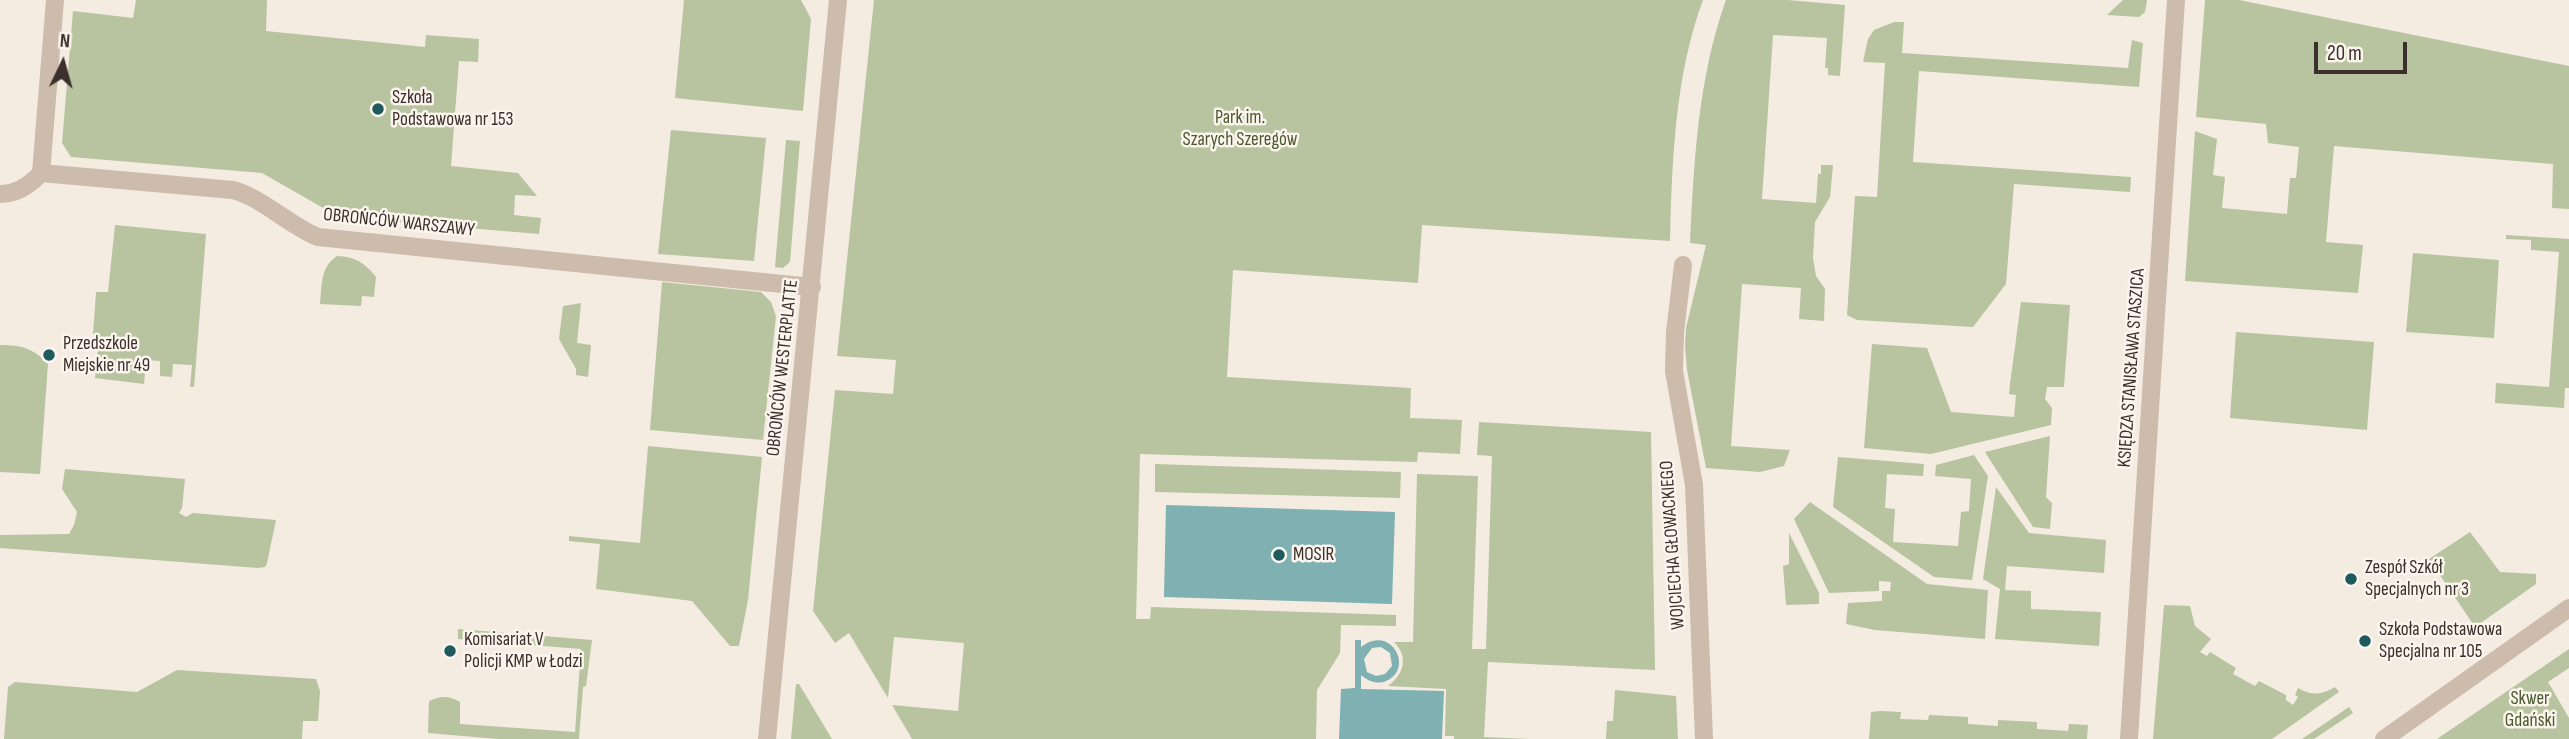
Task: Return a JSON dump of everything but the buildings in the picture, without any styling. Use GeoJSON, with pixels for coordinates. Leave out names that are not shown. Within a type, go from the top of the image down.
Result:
{"type":"FeatureCollection","features":[{"type":"Feature","properties":{"kind":"street"},"geometry":{"type":"LineString","coordinates":[[0,194],[9,194],[32,183],[41,173],[55,0]]}},
{"type":"Feature","properties":{"kind":"street","name":"OBROŃCÓW WESTERPLATTE"},"geometry":{"type":"LineString","coordinates":[[767,739],[838,0]]}},
{"type":"Feature","properties":{"kind":"street","name":"KSIĘDZA STANISŁAWA STASZICA"},"geometry":{"type":"LineString","coordinates":[[2129,739],[2176,0]]}},
{"type":"Feature","properties":{"kind":"street","name":"OBROŃCÓW WARSZAWY"},"geometry":{"type":"LineString","coordinates":[[41,173],[240,192],[305,232],[318,237],[811,287]]}},
{"type":"Feature","properties":{"kind":"street","name":"WOJCIECHA GŁOWACKIEGO"},"geometry":{"type":"LineString","coordinates":[[1684,265],[1675,332],[1674,371],[1694,485],[1704,739]]}},
{"type":"Feature","properties":{"kind":"street"},"geometry":{"type":"LineString","coordinates":[[2384,739],[2569,608]]}},
{"type":"Feature","properties":{"kind":"green space"},"geometry":{"type":"Polygon","coordinates":[[[136,0],[267,0],[266,31],[425,47],[426,35],[479,39],[478,62],[459,61],[451,166],[518,173],[537,196],[515,195],[514,215],[541,218],[539,234],[339,217],[262,173],[71,157],[62,143],[73,11],[133,18],[136,0]]]}},
{"type":"Feature","properties":{"kind":"green space"},"geometry":{"type":"Polygon","coordinates":[[[684,0],[801,0],[811,19],[803,111],[675,98],[684,0]]]}},
{"type":"Feature","properties":{"kind":"green space","name":"Park im. Szarych Szeregów"},"geometry":{"type":"Polygon","coordinates":[[[874,0],[1703,0],[1686,58],[1681,88],[1674,149],[1670,241],[1422,225],[1418,283],[1233,270],[1227,377],[1411,388],[1410,418],[1462,420],[1460,454],[1418,452],[1417,462],[1140,454],[1136,619],[1150,619],[1151,607],[1396,615],[1396,626],[1341,625],[1340,653],[1317,690],[1316,739],[912,739],[892,705],[958,711],[964,643],[894,637],[888,698],[849,633],[835,643],[813,611],[835,390],[893,394],[896,360],[837,356],[874,0]]]}},
{"type":"Feature","properties":{"kind":"green space"},"geometry":{"type":"Polygon","coordinates":[[[1726,0],[1788,0],[1845,5],[1840,76],[1828,75],[1828,68],[1825,68],[1827,38],[1773,35],[1762,199],[1816,203],[1821,165],[1833,165],[1830,197],[1815,222],[1813,258],[1816,276],[1825,289],[1824,321],[1799,319],[1801,288],[1742,284],[1731,446],[1790,450],[1784,466],[1760,472],[1706,468],[1687,370],[1685,346],[1686,328],[1706,245],[1690,243],[1699,120],[1709,59],[1726,0]]]}},
{"type":"Feature","properties":{"kind":"green space"},"geometry":{"type":"Polygon","coordinates":[[[2123,0],[2147,0],[2145,12],[2139,17],[2107,15],[2123,0]]]}},
{"type":"Feature","properties":{"kind":"green space"},"geometry":{"type":"Polygon","coordinates":[[[2205,0],[2239,0],[2569,66],[2569,209],[2552,208],[2553,164],[2334,146],[2326,242],[2363,245],[2358,293],[2185,281],[2195,131],[2217,139],[2213,175],[2225,177],[2222,208],[2287,214],[2290,178],[2296,178],[2299,147],[2268,143],[2266,124],[2196,117],[2205,0]]]}},
{"type":"Feature","properties":{"kind":"green space"},"geometry":{"type":"Polygon","coordinates":[[[1894,22],[1904,22],[1902,53],[2128,68],[2132,40],[2143,43],[2139,87],[1919,71],[1913,162],[2131,177],[2130,192],[2014,184],[2006,284],[1973,327],[1857,320],[1847,315],[1855,196],[1877,197],[1885,63],[1863,62],[1868,39],[1874,30],[1894,22]]]}},
{"type":"Feature","properties":{"kind":"green space"},"geometry":{"type":"Polygon","coordinates":[[[671,130],[766,138],[754,261],[658,254],[671,130]]]}},
{"type":"Feature","properties":{"kind":"green space"},"geometry":{"type":"Polygon","coordinates":[[[786,140],[800,141],[790,262],[783,268],[775,267],[786,140]]]}},
{"type":"Feature","properties":{"kind":"green space"},"geometry":{"type":"Polygon","coordinates":[[[115,225],[206,234],[194,387],[190,387],[192,365],[173,364],[172,377],[160,376],[160,361],[146,360],[144,384],[95,378],[99,335],[93,334],[96,292],[108,292],[115,225]]]}},
{"type":"Feature","properties":{"kind":"green space"},"geometry":{"type":"Polygon","coordinates":[[[2506,235],[2569,239],[2569,388],[2565,388],[2564,408],[2495,403],[2496,383],[2549,387],[2559,252],[2531,250],[2531,240],[2506,239],[2506,235]]]}},
{"type":"Feature","properties":{"kind":"green space"},"geometry":{"type":"Polygon","coordinates":[[[2413,253],[2499,260],[2494,338],[2406,332],[2413,253]]]}},
{"type":"Feature","properties":{"kind":"green space"},"geometry":{"type":"Polygon","coordinates":[[[337,256],[360,262],[376,277],[374,297],[362,296],[361,306],[320,304],[325,271],[331,260],[337,256]]]}},
{"type":"Feature","properties":{"kind":"green space"},"geometry":{"type":"Polygon","coordinates":[[[662,282],[761,292],[771,302],[776,316],[763,440],[650,430],[662,282]]]}},
{"type":"Feature","properties":{"kind":"green space"},"geometry":{"type":"Polygon","coordinates":[[[2021,302],[2070,305],[2064,387],[2047,387],[2045,399],[2052,408],[2051,425],[1931,454],[1864,448],[1872,344],[1927,348],[1951,412],[2014,417],[2016,395],[2009,394],[2021,302]]]}},
{"type":"Feature","properties":{"kind":"green space"},"geometry":{"type":"Polygon","coordinates":[[[581,303],[577,343],[591,345],[588,377],[576,375],[576,369],[559,339],[563,306],[581,303]]]}},
{"type":"Feature","properties":{"kind":"green space"},"geometry":{"type":"Polygon","coordinates":[[[2236,332],[2374,342],[2367,430],[2230,418],[2236,332]]]}},
{"type":"Feature","properties":{"kind":"green space"},"geometry":{"type":"Polygon","coordinates":[[[0,345],[26,348],[48,364],[40,474],[0,472],[0,345]]]}},
{"type":"Feature","properties":{"kind":"green space"},"geometry":{"type":"Polygon","coordinates":[[[1479,422],[1651,432],[1655,670],[1488,662],[1484,737],[1530,739],[1454,739],[1454,736],[1445,736],[1446,689],[1388,686],[1398,676],[1403,665],[1402,654],[1394,642],[1413,642],[1417,474],[1478,476],[1472,649],[1486,649],[1492,456],[1477,455],[1479,422]]]}},
{"type":"Feature","properties":{"kind":"green space"},"geometry":{"type":"Polygon","coordinates":[[[2050,436],[2046,497],[2052,503],[2050,529],[2033,527],[1985,452],[2050,436]]]}},
{"type":"Feature","properties":{"kind":"green space"},"geometry":{"type":"Polygon","coordinates":[[[648,446],[762,457],[748,600],[739,646],[730,646],[692,601],[596,589],[600,544],[569,541],[569,536],[640,543],[648,446]]]}},
{"type":"Feature","properties":{"kind":"green space"},"geometry":{"type":"Polygon","coordinates":[[[1974,455],[1988,476],[1972,580],[1934,577],[1833,507],[1838,457],[1924,464],[1923,476],[1887,474],[1885,508],[1895,509],[1893,542],[1958,546],[1961,512],[1969,511],[1971,479],[1935,476],[1936,465],[1974,455]]]}},
{"type":"Feature","properties":{"kind":"green space"},"geometry":{"type":"Polygon","coordinates":[[[1155,464],[1401,472],[1400,498],[1155,492],[1155,464]]]}},
{"type":"Feature","properties":{"kind":"green space"},"geometry":{"type":"Polygon","coordinates":[[[65,469],[185,479],[179,513],[186,517],[193,513],[276,520],[267,563],[265,567],[258,568],[0,548],[0,535],[69,534],[77,512],[62,489],[65,469]]]}},
{"type":"Feature","properties":{"kind":"green space"},"geometry":{"type":"Polygon","coordinates":[[[1996,487],[2029,533],[2106,540],[2104,573],[2007,566],[2005,590],[2031,591],[2031,609],[2101,612],[2099,646],[1995,639],[2000,589],[1983,579],[1996,487]]]}},
{"type":"Feature","properties":{"kind":"green space"},"geometry":{"type":"Polygon","coordinates":[[[1810,502],[1927,584],[1988,590],[1985,639],[1875,630],[1846,624],[1848,603],[1882,601],[1882,591],[1890,591],[1891,582],[1879,581],[1879,591],[1829,593],[1794,519],[1810,502]]]}},
{"type":"Feature","properties":{"kind":"green space"},"geometry":{"type":"Polygon","coordinates":[[[2470,532],[2500,572],[2536,574],[2536,584],[2475,627],[2429,559],[2470,532]]]}},
{"type":"Feature","properties":{"kind":"green space"},"geometry":{"type":"Polygon","coordinates":[[[1789,533],[1819,593],[1819,604],[1786,605],[1783,566],[1789,564],[1789,533]]]}},
{"type":"Feature","properties":{"kind":"green space"},"geometry":{"type":"Polygon","coordinates":[[[2164,605],[2190,606],[2195,626],[2211,639],[2200,652],[2207,656],[2210,652],[2236,668],[2233,674],[2255,686],[2259,681],[2286,695],[2286,700],[2293,705],[2298,697],[2295,695],[2298,688],[2317,694],[2335,687],[2339,692],[2272,739],[2153,739],[2164,605]]]}},
{"type":"Feature","properties":{"kind":"green space"},"geometry":{"type":"Polygon","coordinates":[[[458,629],[592,640],[586,686],[583,687],[579,739],[498,739],[428,733],[429,701],[445,697],[460,702],[460,724],[575,732],[581,649],[458,639],[458,629]]]}},
{"type":"Feature","properties":{"kind":"green space","name":"Skwer Gdański"},"geometry":{"type":"Polygon","coordinates":[[[2569,649],[2569,668],[2548,682],[2569,718],[2569,739],[2437,739],[2569,649]]]}},
{"type":"Feature","properties":{"kind":"green space"},"geometry":{"type":"Polygon","coordinates":[[[177,670],[316,679],[320,691],[318,721],[303,721],[302,739],[4,739],[8,687],[15,682],[137,692],[177,670]]]}},
{"type":"Feature","properties":{"kind":"green space"},"geometry":{"type":"Polygon","coordinates":[[[796,684],[799,684],[832,739],[791,739],[796,684]]]}},
{"type":"Feature","properties":{"kind":"green space"},"geometry":{"type":"Polygon","coordinates":[[[1615,690],[1676,696],[1678,739],[1606,739],[1607,721],[1613,721],[1615,690]]]}},
{"type":"Feature","properties":{"kind":"green space"},"geometry":{"type":"Polygon","coordinates":[[[2349,707],[2353,713],[2314,739],[2302,739],[2349,707]]]}},
{"type":"Feature","properties":{"kind":"green space"},"geometry":{"type":"Polygon","coordinates":[[[1871,712],[1901,712],[1900,719],[1928,720],[1929,715],[1968,717],[1968,724],[1998,726],[1998,720],[2037,722],[2037,729],[2068,731],[2069,724],[2088,725],[2087,739],[1869,739],[1871,712]]]}},
{"type":"Feature","properties":{"kind":"water","name":"MOSIR"},"geometry":{"type":"Polygon","coordinates":[[[1166,505],[1395,512],[1392,604],[1164,597],[1166,505]]]}},
{"type":"Feature","properties":{"kind":"water"},"geometry":{"type":"Polygon","coordinates":[[[1355,640],[1361,640],[1361,647],[1372,641],[1382,640],[1390,644],[1399,659],[1399,667],[1394,675],[1379,683],[1361,675],[1361,689],[1444,691],[1442,739],[1339,739],[1341,689],[1355,688],[1355,640]],[[1381,647],[1372,648],[1364,659],[1367,672],[1376,676],[1385,674],[1392,666],[1390,653],[1381,647]]]}},
{"type":"Feature","properties":{"kind":"place","name":"Szkoła Podstawowa nr 153"},"geometry":{"type":"Point","coordinates":[378,109]}},
{"type":"Feature","properties":{"kind":"place","name":"Przedszkole Miejskie nr 49"},"geometry":{"type":"Point","coordinates":[49,355]}},
{"type":"Feature","properties":{"kind":"place","name":"MOSIR"},"geometry":{"type":"Point","coordinates":[1279,555]}},
{"type":"Feature","properties":{"kind":"place","name":"Zespół Szkół Specjalnych nr 3"},"geometry":{"type":"Point","coordinates":[2351,579]}},
{"type":"Feature","properties":{"kind":"place","name":"Szkoła Podstawowa Specjalna nr 105"},"geometry":{"type":"Point","coordinates":[2365,641]}},
{"type":"Feature","properties":{"kind":"place","name":"Komisariat V Policji KMP w Łodzi"},"geometry":{"type":"Point","coordinates":[450,651]}}]}
